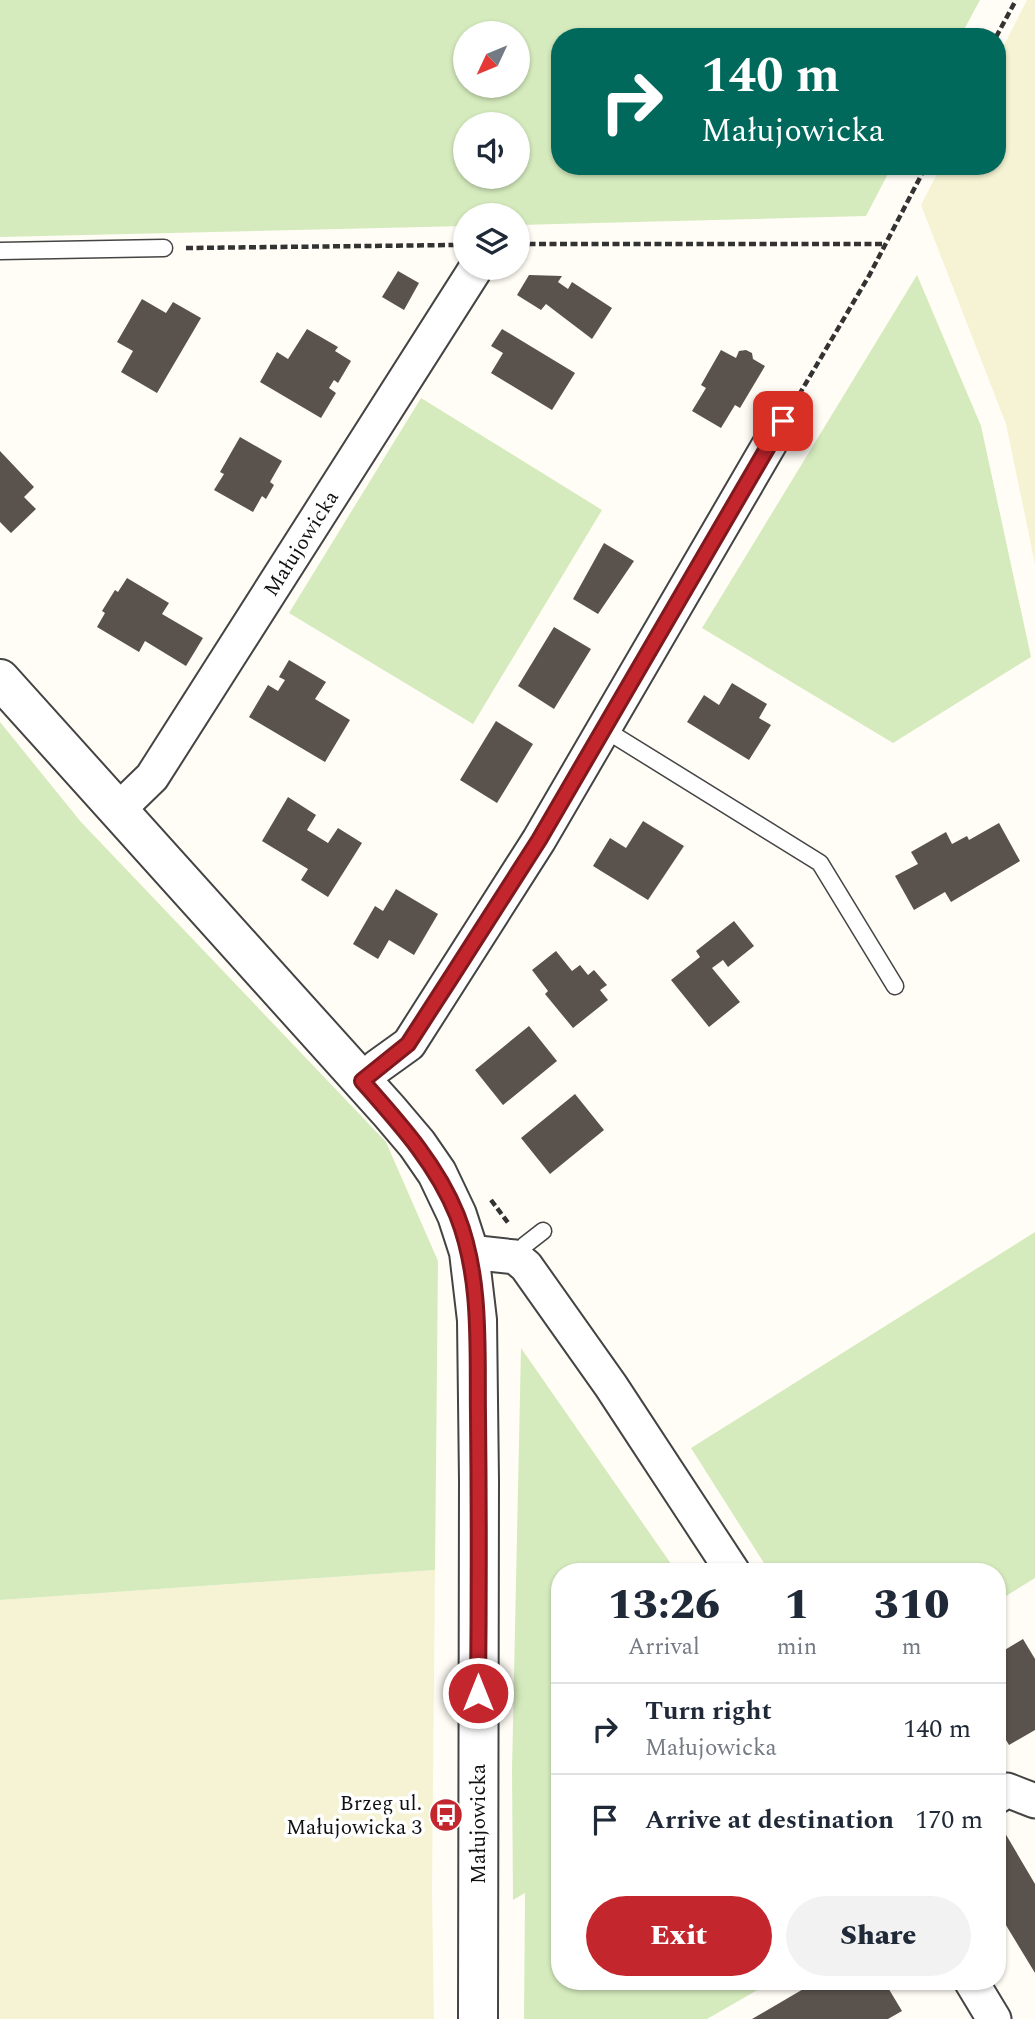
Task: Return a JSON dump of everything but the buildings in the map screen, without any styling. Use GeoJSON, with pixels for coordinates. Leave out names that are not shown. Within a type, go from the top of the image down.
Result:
{"type":"FeatureCollection","features":[{"type":"Feature","properties":{"kind":"street","name":"Małujowicka"},"geometry":{"type":"LineString","coordinates":[[117,811],[152,777],[468,280]]}},
{"type":"Feature","properties":{"kind":"street"},"geometry":{"type":"LineString","coordinates":[[362,1081],[408,1044],[539,840],[783,421]]}},
{"type":"Feature","properties":{"kind":"street","name":"Małujowicka"},"geometry":{"type":"LineString","coordinates":[[0,679],[417,1144],[437,1173],[457,1215],[469,1252],[477,1320],[478,2019]]}},
{"type":"Feature","properties":{"kind":"street"},"geometry":{"type":"LineString","coordinates":[[469,1252],[515,1257],[526,1266],[611,1386],[727,1563]]}},
{"type":"Feature","properties":{"kind":"street"},"geometry":{"type":"LineString","coordinates":[[1006,1791],[1035,1801]]}},
{"type":"Feature","properties":{"kind":"street"},"geometry":{"type":"LineString","coordinates":[[976,1990],[994,2019]]}},
{"type":"Feature","properties":{"kind":"lane"},"geometry":{"type":"LineString","coordinates":[[0,251],[164,248]]}},
{"type":"Feature","properties":{"kind":"lane"},"geometry":{"type":"LineString","coordinates":[[604,729],[820,863],[895,986]]}},
{"type":"Feature","properties":{"kind":"lane"},"geometry":{"type":"LineString","coordinates":[[515,1257],[542,1231]]}},
{"type":"Feature","properties":{"kind":"path"},"geometry":{"type":"LineString","coordinates":[[1001,28],[1016,0]]}},
{"type":"Feature","properties":{"kind":"path"},"geometry":{"type":"LineString","coordinates":[[783,421],[870,274],[921,175]]}},
{"type":"Feature","properties":{"kind":"path"},"geometry":{"type":"LineString","coordinates":[[530,244],[884,244]]}},
{"type":"Feature","properties":{"kind":"path"},"geometry":{"type":"LineString","coordinates":[[164,248],[453,245]]}},
{"type":"Feature","properties":{"kind":"shaded area"},"geometry":{"type":"Polygon","coordinates":[[[1027,0],[1035,0],[1035,564],[1006,424],[921,205],[936,175],[1006,175],[1006,41],[1027,0]]]}},
{"type":"Feature","properties":{"kind":"shaded area"},"geometry":{"type":"Polygon","coordinates":[[[435,1570],[432,1891],[434,2019],[0,2019],[0,1600],[435,1570]]]}},
{"type":"Feature","properties":{"kind":"green space"},"geometry":{"type":"Polygon","coordinates":[[[0,0],[980,0],[965,28],[551,28],[551,175],[887,175],[866,216],[530,225],[530,203],[453,203],[453,226],[0,237],[0,0]]]}},
{"type":"Feature","properties":{"kind":"green space"},"geometry":{"type":"Polygon","coordinates":[[[917,275],[981,426],[1031,657],[893,743],[702,628],[917,275]]]}},
{"type":"Feature","properties":{"kind":"green space"},"geometry":{"type":"Polygon","coordinates":[[[421,398],[602,510],[473,724],[289,613],[421,398]]]}},
{"type":"Feature","properties":{"kind":"green space"},"geometry":{"type":"Polygon","coordinates":[[[0,722],[81,822],[386,1142],[438,1261],[435,1570],[0,1600],[0,722]]]}},
{"type":"Feature","properties":{"kind":"green space"},"geometry":{"type":"Polygon","coordinates":[[[1035,1232],[1035,1578],[1006,1596],[1006,1563],[764,1563],[691,1448],[1035,1232]]]}},
{"type":"Feature","properties":{"kind":"green space"},"geometry":{"type":"Polygon","coordinates":[[[521,1348],[670,1563],[551,1563],[551,1990],[757,1990],[707,2019],[524,2019],[525,1893],[513,1900],[512,1770],[521,1348]]]}},
{"type":"Feature","properties":{"kind":"place","name":"Brzeg ul. Małujowicka 3"},"geometry":{"type":"Point","coordinates":[446,1815]}},
{"type":"Feature","properties":{"kind":"route"},"geometry":{"type":"LineString","coordinates":[[478,1693],[477,1320],[469,1252],[457,1215],[437,1173],[417,1144],[362,1081],[408,1044],[539,840],[783,421]]}}]}
